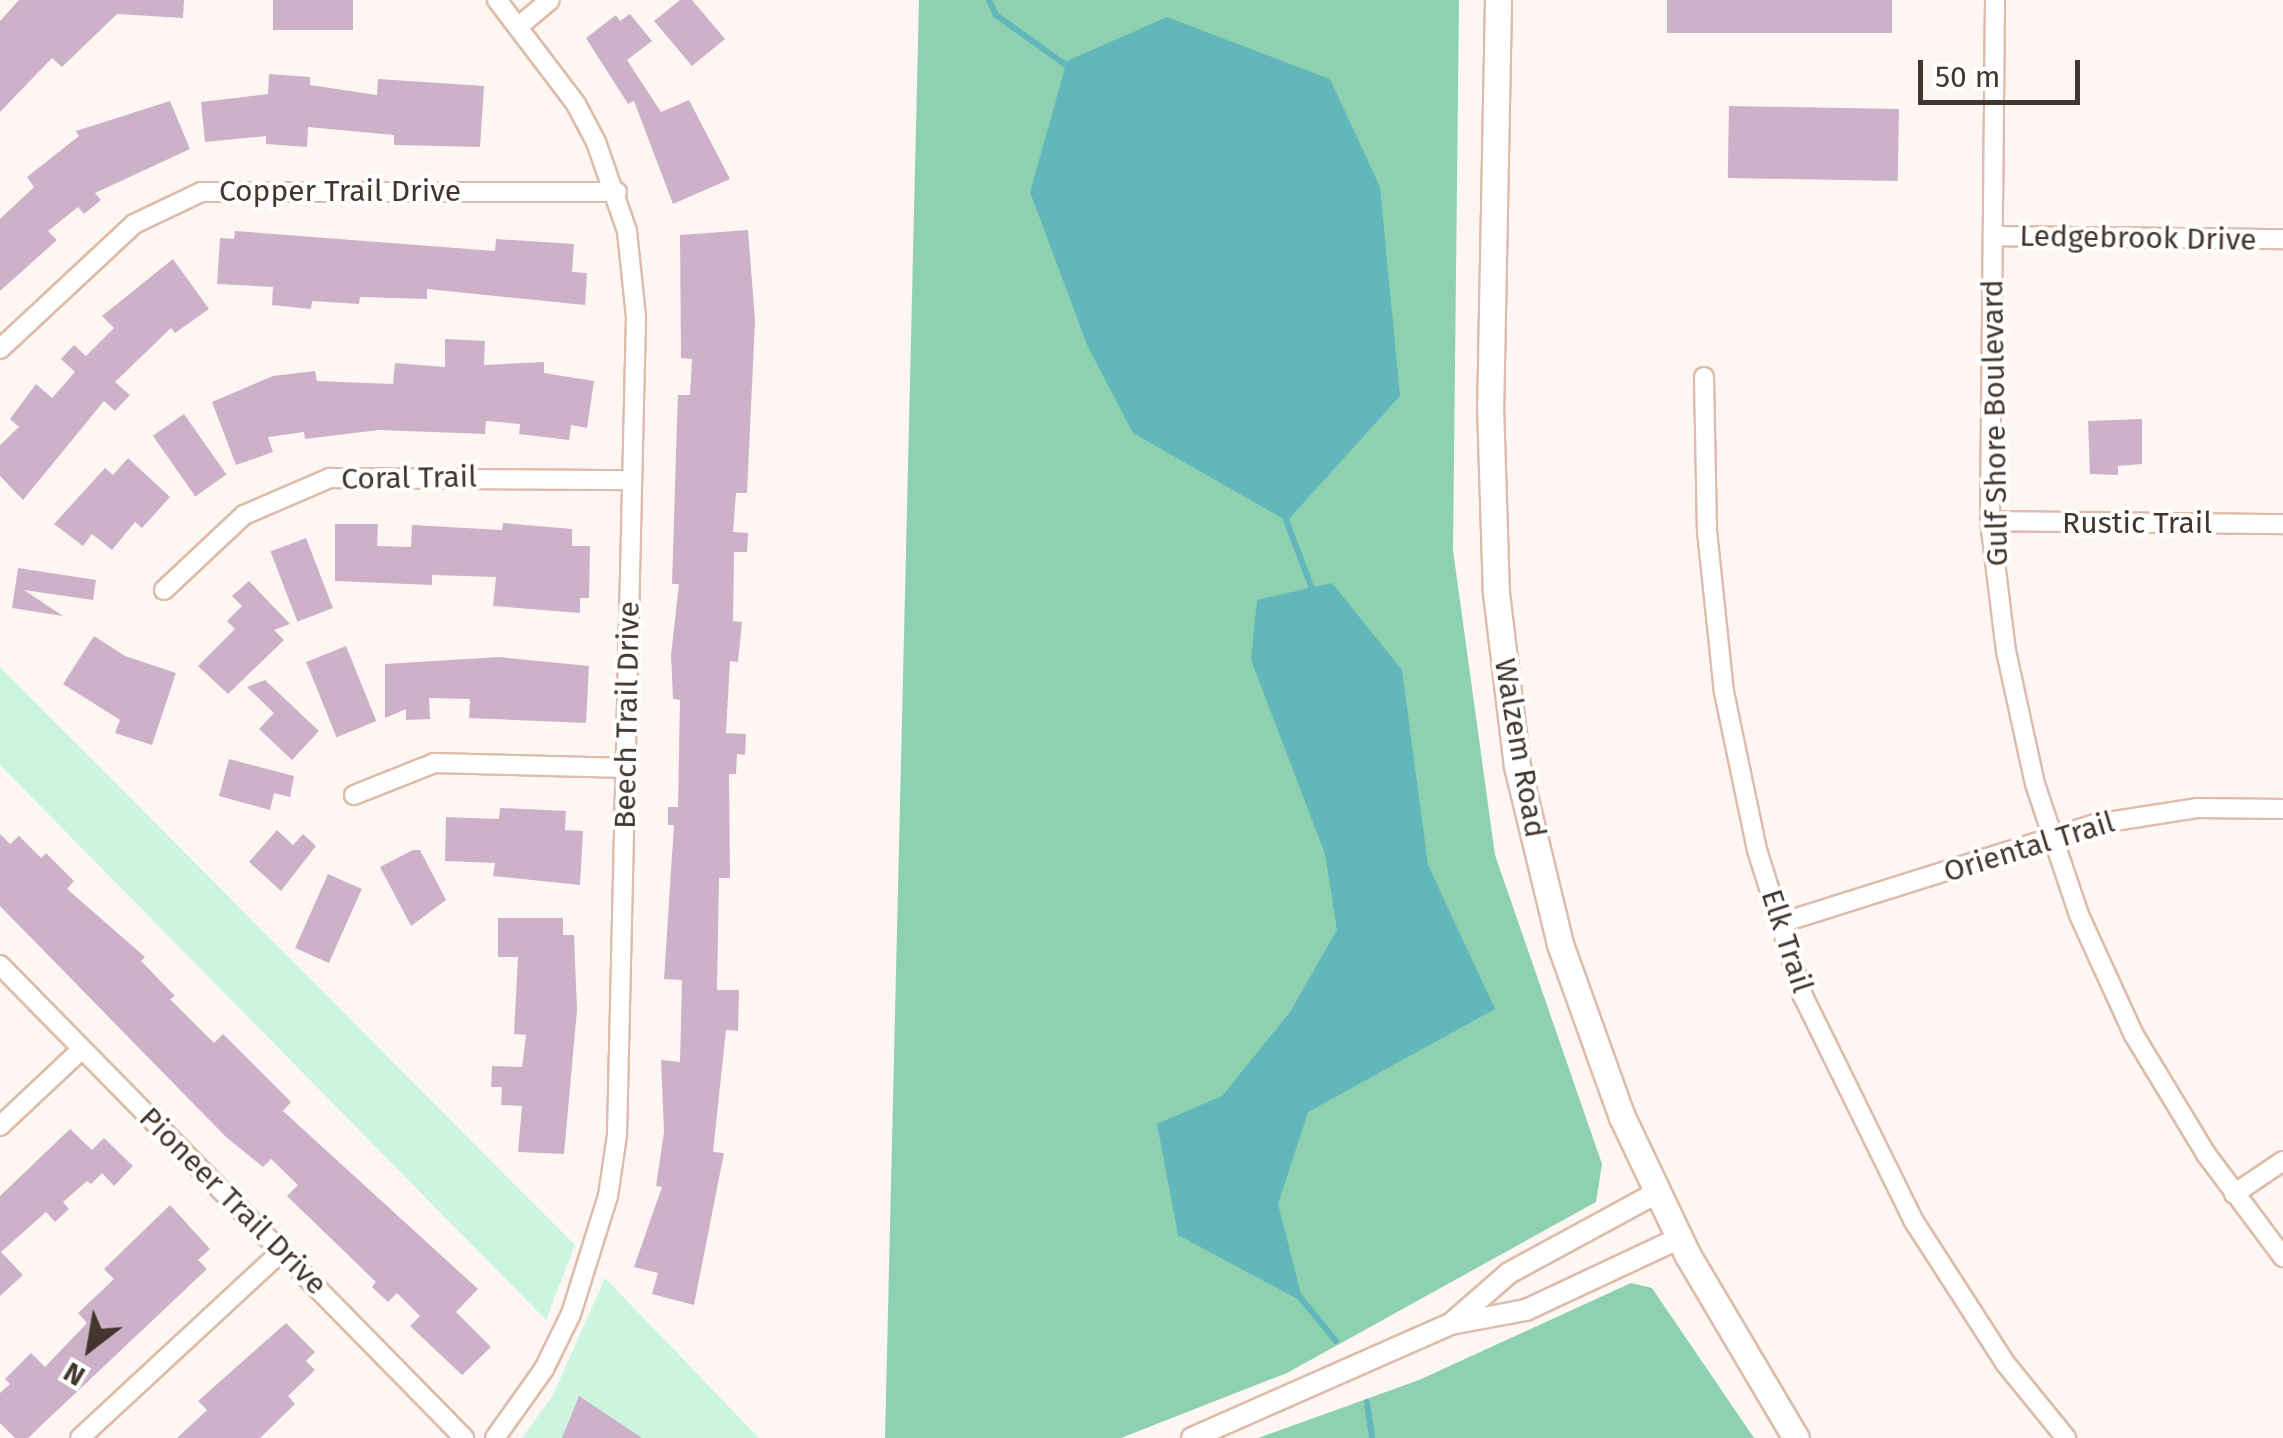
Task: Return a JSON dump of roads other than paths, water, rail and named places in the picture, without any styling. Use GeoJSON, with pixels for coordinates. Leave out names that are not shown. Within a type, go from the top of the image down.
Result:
{"type":"FeatureCollection","features":[{"type":"Feature","properties":{"kind":"main road","name":"Walzem Road"},"geometry":{"type":"LineString","coordinates":[[1498,0],[1490,404],[1496,593],[1517,766],[1560,944],[1622,1116],[1680,1238],[1796,1438]]}},
{"type":"Feature","properties":{"kind":"street","name":"Beech Trail Drive"},"geometry":{"type":"LineString","coordinates":[[495,1438],[536,1382],[571,1314],[608,1196],[619,1097],[634,288],[616,192],[576,104],[496,0]]}},
{"type":"Feature","properties":{"kind":"street"},"geometry":{"type":"LineString","coordinates":[[518,26],[550,0]]}},
{"type":"Feature","properties":{"kind":"street","name":"Gulf Shore Boulevard"},"geometry":{"type":"LineString","coordinates":[[1995,0],[1990,522],[2006,651],[2053,837],[2079,915],[2134,1035],[2234,1194],[2283,1256]]}},
{"type":"Feature","properties":{"kind":"street","name":"Copper Trail Drive"},"geometry":{"type":"LineString","coordinates":[[0,349],[134,224],[201,192],[616,192]]}},
{"type":"Feature","properties":{"kind":"street","name":"Ledgebrook Drive"},"geometry":{"type":"LineString","coordinates":[[1992,236],[2283,239]]}},
{"type":"Feature","properties":{"kind":"street","name":"Elk Trail"},"geometry":{"type":"LineString","coordinates":[[1704,377],[1708,531],[1724,692],[1757,850],[1804,996],[1866,1135],[1967,1305],[2066,1438]]}},
{"type":"Feature","properties":{"kind":"street","name":"Coral Trail"},"geometry":{"type":"LineString","coordinates":[[164,590],[244,515],[285,492],[330,478],[631,480]]}},
{"type":"Feature","properties":{"kind":"street","name":"Rustic Trail"},"geometry":{"type":"LineString","coordinates":[[1990,522],[2283,524]]}},
{"type":"Feature","properties":{"kind":"street"},"geometry":{"type":"LineString","coordinates":[[354,795],[435,764],[626,768]]}},
{"type":"Feature","properties":{"kind":"street","name":"Oriental Trail"},"geometry":{"type":"LineString","coordinates":[[1781,923],[2053,837],[2146,814],[2283,809]]}},
{"type":"Feature","properties":{"kind":"street","name":"Pioneer Trail Drive"},"geometry":{"type":"LineString","coordinates":[[0,965],[464,1438]]}},
{"type":"Feature","properties":{"kind":"street"},"geometry":{"type":"LineString","coordinates":[[0,1126],[82,1050]]}},
{"type":"Feature","properties":{"kind":"street"},"geometry":{"type":"LineString","coordinates":[[2234,1194],[2283,1161]]}},
{"type":"Feature","properties":{"kind":"street"},"geometry":{"type":"LineString","coordinates":[[1452,1324],[1509,1273],[1658,1192]]}},
{"type":"Feature","properties":{"kind":"street"},"geometry":{"type":"LineString","coordinates":[[1192,1438],[1452,1324],[1526,1310],[1680,1238]]}},
{"type":"Feature","properties":{"kind":"street"},"geometry":{"type":"LineString","coordinates":[[80,1438],[282,1251]]}},
{"type":"Feature","properties":{"kind":"water"},"geometry":{"type":"Polygon","coordinates":[[[1167,17],[1330,79],[1380,187],[1400,396],[1287,521],[1133,433],[1088,347],[1030,192],[1067,61],[1167,17]]]}},
{"type":"Feature","properties":{"kind":"water"},"geometry":{"type":"Polygon","coordinates":[[[1332,583],[1402,670],[1428,865],[1495,1009],[1308,1112],[1278,1204],[1303,1302],[1178,1235],[1157,1124],[1222,1096],[1290,1012],[1337,930],[1325,854],[1251,660],[1257,600],[1332,583]]]}},
{"type":"Feature","properties":{"kind":"waterway"},"geometry":{"type":"LineString","coordinates":[[989,0],[996,15],[1070,68]]}},
{"type":"Feature","properties":{"kind":"waterway"},"geometry":{"type":"LineString","coordinates":[[1285,517],[1314,594]]}},
{"type":"Feature","properties":{"kind":"waterway"},"geometry":{"type":"LineString","coordinates":[[1299,1296],[1336,1341]]}},
{"type":"Feature","properties":{"kind":"waterway"},"geometry":{"type":"LineString","coordinates":[[1367,1402],[1372,1438]]}}]}
